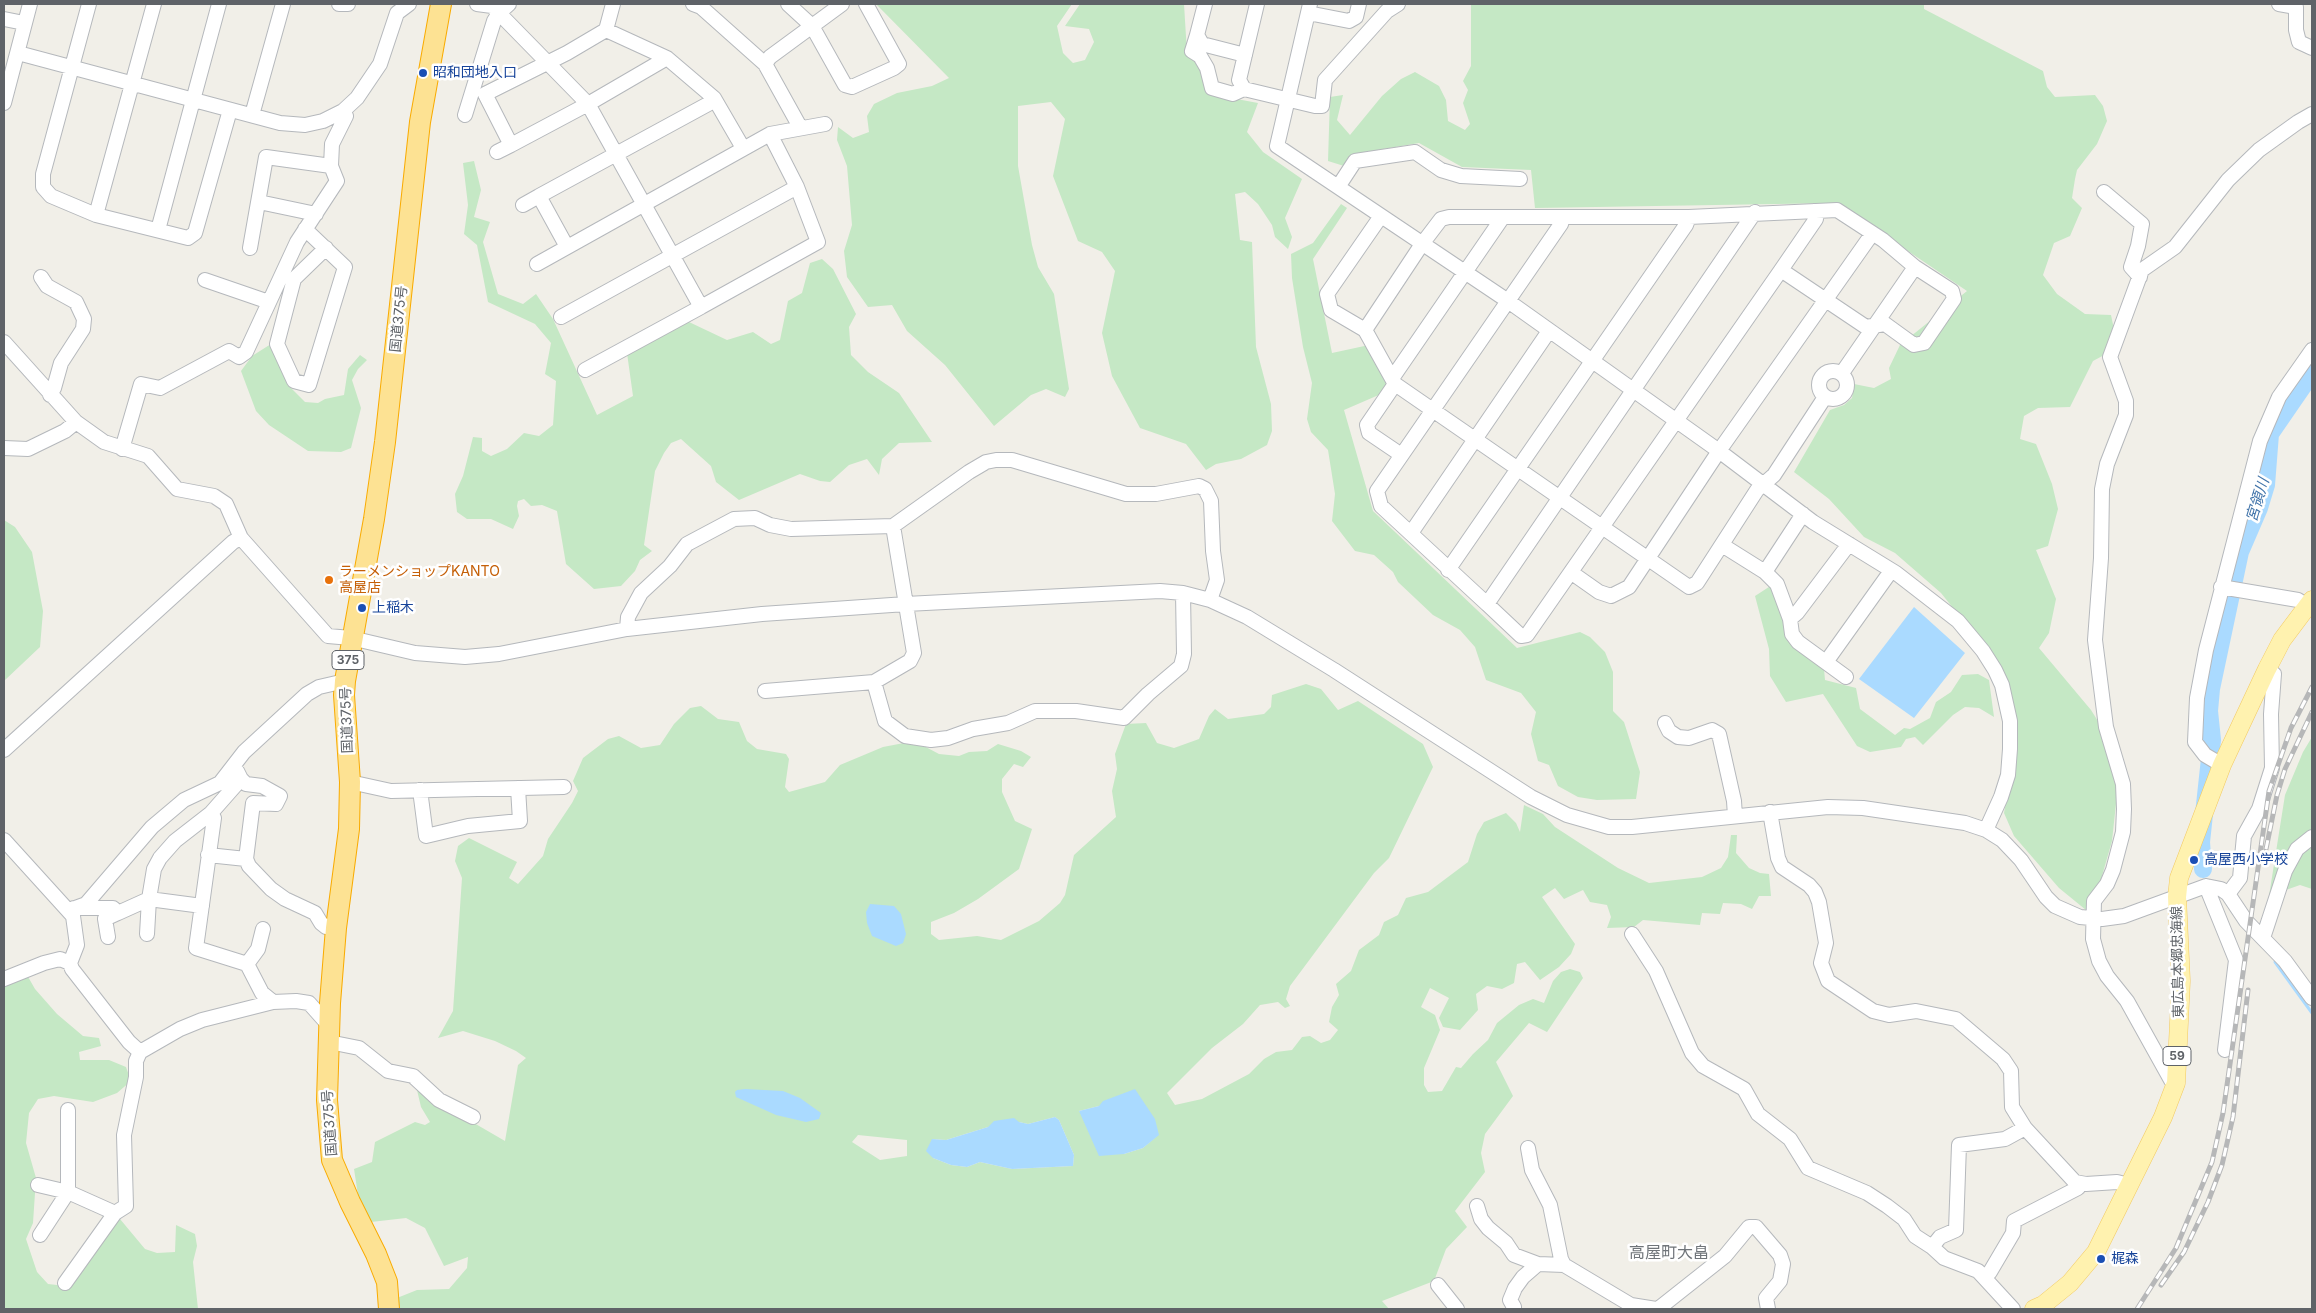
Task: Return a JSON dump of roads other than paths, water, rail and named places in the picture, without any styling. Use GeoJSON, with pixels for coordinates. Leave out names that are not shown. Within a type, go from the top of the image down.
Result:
{"type":"FeatureCollection","features":[{"type":"Feature","properties":{"kind":"highway","name":"国道375号"},"geometry":{"type":"LineString","coordinates":[[389,1309],[386,1282],[376,1254],[350,1202],[332,1160],[326,1100],[336,928],[349,829],[350,782],[344,694],[345,681],[351,638],[358,616],[376,509],[420,122],[441,4]]}},
{"type":"Feature","properties":{"kind":"main road","name":"東広島本郷忠海線"},"geometry":{"type":"LineString","coordinates":[[2034,1309],[2043,1305],[2070,1284],[2096,1252],[2163,1117],[2176,1083],[2180,981],[2177,897],[2179,878],[2222,765],[2267,668],[2282,640],[2310,603]]}},
{"type":"Feature","properties":{"kind":"street"},"geometry":{"type":"LineString","coordinates":[[4,103],[30,4]]}},
{"type":"Feature","properties":{"kind":"street"},"geometry":{"type":"LineString","coordinates":[[89,4],[43,174],[42,187],[52,196],[96,215],[188,238],[195,233],[230,110]]}},
{"type":"Feature","properties":{"kind":"street"},"geometry":{"type":"LineString","coordinates":[[96,215],[154,4]]}},
{"type":"Feature","properties":{"kind":"street"},"geometry":{"type":"LineString","coordinates":[[158,230],[219,4]]}},
{"type":"Feature","properties":{"kind":"street"},"geometry":{"type":"LineString","coordinates":[[252,115],[283,4]]}},
{"type":"Feature","properties":{"kind":"street"},"geometry":{"type":"LineString","coordinates":[[339,4],[348,4]]}},
{"type":"Feature","properties":{"kind":"street"},"geometry":{"type":"LineString","coordinates":[[18,52],[230,110],[296,125],[323,121],[343,111],[357,98],[380,64],[392,21],[397,13],[409,4]]}},
{"type":"Feature","properties":{"kind":"street"},"geometry":{"type":"LineString","coordinates":[[478,4],[504,8],[548,61],[588,104],[701,307]]}},
{"type":"Feature","properties":{"kind":"street"},"geometry":{"type":"LineString","coordinates":[[511,145],[485,94],[567,53],[606,30],[613,4]]}},
{"type":"Feature","properties":{"kind":"street"},"geometry":{"type":"LineString","coordinates":[[693,4],[701,7],[765,64],[800,127]]}},
{"type":"Feature","properties":{"kind":"street"},"geometry":{"type":"LineString","coordinates":[[788,4],[812,26],[845,85],[852,87],[899,64],[866,4]]}},
{"type":"Feature","properties":{"kind":"street"},"geometry":{"type":"LineString","coordinates":[[765,64],[770,57],[842,4]]}},
{"type":"Feature","properties":{"kind":"street"},"geometry":{"type":"LineString","coordinates":[[1205,4],[1192,51],[1200,56],[1207,68],[1212,88],[1234,94],[1244,89],[1315,106],[1322,106],[1325,80],[1387,11],[1398,4]]}},
{"type":"Feature","properties":{"kind":"street"},"geometry":{"type":"LineString","coordinates":[[1244,89],[1239,80],[1257,4]]}},
{"type":"Feature","properties":{"kind":"street"},"geometry":{"type":"LineString","coordinates":[[1359,4],[1356,17],[1349,21],[1309,8],[1277,146],[1508,301],[1764,483],[1804,514],[1891,571],[1958,621],[1996,670],[2002,685],[2010,721],[2008,775],[2001,797],[1986,830]]}},
{"type":"Feature","properties":{"kind":"street"},"geometry":{"type":"LineString","coordinates":[[2279,4],[2296,7],[2296,30],[2299,42],[2312,48]]}},
{"type":"Feature","properties":{"kind":"street"},"geometry":{"type":"LineString","coordinates":[[465,115],[494,21],[504,8]]}},
{"type":"Feature","properties":{"kind":"street"},"geometry":{"type":"LineString","coordinates":[[4,19],[24,23]]}},
{"type":"Feature","properties":{"kind":"street"},"geometry":{"type":"LineString","coordinates":[[606,30],[667,58],[714,98],[743,148]]}},
{"type":"Feature","properties":{"kind":"street"},"geometry":{"type":"LineString","coordinates":[[1197,35],[1202,44],[1245,55]]}},
{"type":"Feature","properties":{"kind":"street"},"geometry":{"type":"LineString","coordinates":[[497,152],[588,104],[667,58]]}},
{"type":"Feature","properties":{"kind":"street"},"geometry":{"type":"LineString","coordinates":[[522,205],[710,103],[714,98]]}},
{"type":"Feature","properties":{"kind":"street"},"geometry":{"type":"LineString","coordinates":[[122,449],[142,384],[160,388],[229,351],[239,357],[246,352],[296,242],[337,181],[331,166],[332,144],[346,116],[343,111]]}},
{"type":"Feature","properties":{"kind":"street"},"geometry":{"type":"LineString","coordinates":[[2176,1083],[2171,1080],[2127,1001],[2107,976],[2099,961],[2092,939],[2094,901],[2108,884],[2123,832],[2123,784],[2106,727],[2095,640],[2101,558],[2102,489],[2107,464],[2126,415],[2126,401],[2110,357],[2142,270],[2175,247],[2228,180],[2259,150],[2312,114]]}},
{"type":"Feature","properties":{"kind":"street"},"geometry":{"type":"LineString","coordinates":[[537,264],[770,134],[800,127],[825,124]]}},
{"type":"Feature","properties":{"kind":"street"},"geometry":{"type":"LineString","coordinates":[[585,370],[818,242],[797,187],[770,134]]}},
{"type":"Feature","properties":{"kind":"street"},"geometry":{"type":"LineString","coordinates":[[1338,187],[1355,161],[1415,152],[1440,170],[1461,176],[1520,179]]}},
{"type":"Feature","properties":{"kind":"street"},"geometry":{"type":"LineString","coordinates":[[250,248],[266,157],[331,166]]}},
{"type":"Feature","properties":{"kind":"street"},"geometry":{"type":"LineString","coordinates":[[562,317],[797,187]]}},
{"type":"Feature","properties":{"kind":"street"},"geometry":{"type":"LineString","coordinates":[[2104,192],[2142,224],[2138,246],[2131,267],[2140,277]]}},
{"type":"Feature","properties":{"kind":"street"},"geometry":{"type":"LineString","coordinates":[[539,196],[567,247]]}},
{"type":"Feature","properties":{"kind":"street"},"geometry":{"type":"LineString","coordinates":[[259,202],[316,214]]}},
{"type":"Feature","properties":{"kind":"street"},"geometry":{"type":"LineString","coordinates":[[1365,330],[1422,244],[1441,219],[1449,217],[1689,217],[1755,212],[1837,210],[1915,267],[1952,291],[1954,299],[1924,343],[1914,345],[1885,324],[1866,327],[1781,270]]}},
{"type":"Feature","properties":{"kind":"street"},"geometry":{"type":"LineString","coordinates":[[1562,217],[1561,224],[1400,454],[1377,491],[1381,506],[1521,636],[1527,635],[1572,573],[1816,219],[1815,211]]}},
{"type":"Feature","properties":{"kind":"street"},"geometry":{"type":"LineString","coordinates":[[1487,604],[1755,212]]}},
{"type":"Feature","properties":{"kind":"street"},"geometry":{"type":"LineString","coordinates":[[1381,216],[1327,294],[1332,310],[1365,330],[1394,380],[1559,499],[1688,587],[1697,583],[1757,490],[1774,475],[1825,397]]}},
{"type":"Feature","properties":{"kind":"street"},"geometry":{"type":"LineString","coordinates":[[1400,454],[1369,433],[1367,425],[1394,380],[1503,217]]}},
{"type":"Feature","properties":{"kind":"street"},"geometry":{"type":"LineString","coordinates":[[1448,570],[1686,225],[1689,217]]}},
{"type":"Feature","properties":{"kind":"street"},"geometry":{"type":"LineString","coordinates":[[306,229],[326,248],[345,267],[309,385],[294,381],[278,344],[294,279],[326,248]]}},
{"type":"Feature","properties":{"kind":"street"},"geometry":{"type":"LineString","coordinates":[[1572,573],[1599,592],[1610,596],[1629,588],[1719,451],[1872,234]]}},
{"type":"Feature","properties":{"kind":"street"},"geometry":{"type":"LineString","coordinates":[[1842,373],[1915,267]]}},
{"type":"Feature","properties":{"kind":"street"},"geometry":{"type":"LineString","coordinates":[[41,277],[48,286],[76,302],[84,319],[83,329],[61,362],[54,388],[50,395]]}},
{"type":"Feature","properties":{"kind":"street"},"geometry":{"type":"LineString","coordinates":[[205,280],[269,302]]}},
{"type":"Feature","properties":{"kind":"street"},"geometry":{"type":"LineString","coordinates":[[1411,533],[1549,331]]}},
{"type":"Feature","properties":{"kind":"street"},"geometry":{"type":"LineString","coordinates":[[4,342],[76,422],[104,442],[148,456],[177,490],[214,496],[226,504],[241,538],[328,636],[351,638],[415,653],[465,657],[499,654],[627,630],[762,614],[1160,590],[1183,593],[1210,600],[1247,616],[1531,797],[1567,815],[1610,827],[1632,827],[1828,807],[1863,808],[1965,823],[1986,830],[2002,840],[2021,860],[2046,897],[2055,906],[2080,917],[2124,916],[2206,886],[2221,889],[2228,894],[2246,921],[2285,961],[2312,998]]}},
{"type":"Feature","properties":{"kind":"street"},"geometry":{"type":"LineString","coordinates":[[2222,765],[2205,756],[2196,742],[2197,698],[2228,589],[2260,441],[2279,398],[2312,350]]}},
{"type":"Feature","properties":{"kind":"street"},"geometry":{"type":"LineString","coordinates":[[1831,371],[1842,373],[1848,383],[1845,394],[1836,400],[1825,397],[1819,388],[1821,377],[1831,371]]}},
{"type":"Feature","properties":{"kind":"street"},"geometry":{"type":"LineString","coordinates":[[4,448],[28,449],[65,431],[76,422]]}},
{"type":"Feature","properties":{"kind":"street"},"geometry":{"type":"LineString","coordinates":[[627,630],[628,617],[641,593],[670,566],[687,544],[734,519],[755,518],[770,525],[791,530],[893,526],[969,472],[986,462],[996,460],[1012,460],[1126,494],[1140,496],[1199,486],[1209,494],[1211,501],[1216,580],[1210,600]]}},
{"type":"Feature","properties":{"kind":"street"},"geometry":{"type":"LineString","coordinates":[[1765,572],[1804,514]]}},
{"type":"Feature","properties":{"kind":"street"},"geometry":{"type":"LineString","coordinates":[[765,691],[874,682],[912,658],[914,652],[893,526]]}},
{"type":"Feature","properties":{"kind":"street"},"geometry":{"type":"LineString","coordinates":[[4,750],[233,542],[241,538]]}},
{"type":"Feature","properties":{"kind":"street"},"geometry":{"type":"LineString","coordinates":[[1790,619],[1797,614],[1849,544]]}},
{"type":"Feature","properties":{"kind":"street"},"geometry":{"type":"LineString","coordinates":[[1722,545],[1765,572],[1776,584],[1790,619],[1792,634],[1795,638],[1846,677]]}},
{"type":"Feature","properties":{"kind":"street"},"geometry":{"type":"LineString","coordinates":[[1826,662],[1891,571]]}},
{"type":"Feature","properties":{"kind":"street"},"geometry":{"type":"LineString","coordinates":[[2228,589],[2310,603]]}},
{"type":"Feature","properties":{"kind":"street"},"geometry":{"type":"LineString","coordinates":[[874,682],[885,721],[905,736],[931,740],[948,738],[973,729],[1008,724],[1035,711],[1076,711],[1124,718],[1148,694],[1181,666],[1184,654],[1183,593]]}},
{"type":"Feature","properties":{"kind":"street"},"geometry":{"type":"LineString","coordinates":[[2228,894],[2235,888],[2240,878],[2244,836],[2259,810],[2272,768],[2271,714],[2274,674],[2267,668]]}},
{"type":"Feature","properties":{"kind":"street"},"geometry":{"type":"LineString","coordinates":[[71,909],[86,904],[152,827],[184,800],[220,783],[233,765],[307,694],[319,687],[345,681]]}},
{"type":"Feature","properties":{"kind":"street"},"geometry":{"type":"LineString","coordinates":[[1665,723],[1669,731],[1678,737],[1689,738],[1712,730],[1719,734],[1734,801],[1735,816]]}},
{"type":"Feature","properties":{"kind":"street"},"geometry":{"type":"LineString","coordinates":[[233,765],[246,784],[262,786],[280,796],[276,804],[253,803],[246,859],[249,866],[271,889],[298,906],[315,913],[326,927],[336,928]]}},
{"type":"Feature","properties":{"kind":"street"},"geometry":{"type":"LineString","coordinates":[[146,934],[154,869],[160,858],[175,842],[211,813],[241,778]]}},
{"type":"Feature","properties":{"kind":"street"},"geometry":{"type":"LineString","coordinates":[[350,782],[391,791],[564,787]]}},
{"type":"Feature","properties":{"kind":"street"},"geometry":{"type":"LineString","coordinates":[[420,790],[426,836],[468,826],[520,821],[518,788]]}},
{"type":"Feature","properties":{"kind":"street"},"geometry":{"type":"LineString","coordinates":[[1770,812],[1782,867],[1809,885],[1815,892],[1819,902],[1826,944],[1821,963],[1828,981],[1847,996],[1873,1011],[1889,1015],[1916,1011],[1956,1019],[2003,1059],[2011,1071],[2012,1107],[2025,1128],[2079,1184],[2117,1182],[2129,1185]]}},
{"type":"Feature","properties":{"kind":"street"},"geometry":{"type":"LineString","coordinates":[[211,813],[214,818],[196,948],[246,964],[262,993],[273,1002]]}},
{"type":"Feature","properties":{"kind":"street"},"geometry":{"type":"LineString","coordinates":[[2263,938],[2285,871],[2297,849],[2312,837]]}},
{"type":"Feature","properties":{"kind":"street"},"geometry":{"type":"LineString","coordinates":[[4,840],[71,909],[77,945],[70,963],[72,969],[140,1052]]}},
{"type":"Feature","properties":{"kind":"street"},"geometry":{"type":"LineString","coordinates":[[208,855],[246,859]]}},
{"type":"Feature","properties":{"kind":"street"},"geometry":{"type":"LineString","coordinates":[[2206,886],[2236,960],[2224,1050]]}},
{"type":"Feature","properties":{"kind":"street"},"geometry":{"type":"LineString","coordinates":[[108,937],[105,919],[149,899],[202,906]]}},
{"type":"Feature","properties":{"kind":"street"},"geometry":{"type":"LineString","coordinates":[[71,909],[113,908],[118,913]]}},
{"type":"Feature","properties":{"kind":"street"},"geometry":{"type":"LineString","coordinates":[[246,964],[258,949],[263,929]]}},
{"type":"Feature","properties":{"kind":"street"},"geometry":{"type":"LineString","coordinates":[[1632,934],[1656,971],[1692,1054],[1703,1066],[1744,1089],[1758,1114],[1790,1139],[1808,1168],[1867,1193],[1887,1206],[1904,1219],[1916,1236],[1944,1258],[1978,1271],[2013,1309]]}},
{"type":"Feature","properties":{"kind":"street"},"geometry":{"type":"LineString","coordinates":[[4,979],[44,963],[60,959],[70,963]]}},
{"type":"Feature","properties":{"kind":"street"},"geometry":{"type":"LineString","coordinates":[[65,1283],[115,1212],[126,1206],[124,1135],[136,1077],[136,1061],[140,1052],[180,1029],[202,1020],[273,1002],[296,1001],[309,1003],[325,1021],[330,1022]]}},
{"type":"Feature","properties":{"kind":"street"},"geometry":{"type":"LineString","coordinates":[[329,1042],[359,1048],[388,1071],[414,1076],[439,1100],[473,1117]]}},
{"type":"Feature","properties":{"kind":"street"},"geometry":{"type":"LineString","coordinates":[[40,1235],[68,1192],[68,1110]]}},
{"type":"Feature","properties":{"kind":"street"},"geometry":{"type":"LineString","coordinates":[[1932,1248],[1940,1237],[1956,1230],[1958,1145],[2005,1139],[2025,1128]]}},
{"type":"Feature","properties":{"kind":"street"},"geometry":{"type":"LineString","coordinates":[[1528,1148],[1532,1170],[1550,1205],[1561,1259],[1564,1265]]}},
{"type":"Feature","properties":{"kind":"street"},"geometry":{"type":"LineString","coordinates":[[1985,1277],[1990,1272],[2013,1232],[2014,1221],[2078,1188],[2079,1184]]}},
{"type":"Feature","properties":{"kind":"street"},"geometry":{"type":"LineString","coordinates":[[38,1185],[68,1192],[115,1212]]}},
{"type":"Feature","properties":{"kind":"street"},"geometry":{"type":"LineString","coordinates":[[1477,1206],[1481,1220],[1506,1243],[1514,1254],[1538,1264],[1564,1265],[1631,1305],[1657,1309],[1724,1256],[1749,1226],[1756,1227],[1780,1255],[1783,1264],[1780,1281],[1766,1298],[1768,1309]]}},
{"type":"Feature","properties":{"kind":"street"},"geometry":{"type":"LineString","coordinates":[[1513,1309],[1514,1307],[1510,1300],[1515,1288],[1523,1277],[1538,1264]]}},
{"type":"Feature","properties":{"kind":"street"},"geometry":{"type":"LineString","coordinates":[[1438,1285],[1457,1309]]}},
{"type":"Feature","properties":{"kind":"water"},"geometry":{"type":"Polygon","coordinates":[[[1914,607],[1965,653],[1914,718],[1859,679],[1914,607]]]}},
{"type":"Feature","properties":{"kind":"water"},"geometry":{"type":"Polygon","coordinates":[[[870,904],[894,906],[901,914],[906,934],[903,943],[896,946],[872,936],[867,923],[866,912],[870,904]]]}},
{"type":"Feature","properties":{"kind":"water"},"geometry":{"type":"Polygon","coordinates":[[[1135,1089],[1155,1119],[1159,1135],[1143,1148],[1124,1154],[1099,1156],[1079,1111],[1099,1106],[1103,1101],[1135,1089]]]}},
{"type":"Feature","properties":{"kind":"water"},"geometry":{"type":"Polygon","coordinates":[[[737,1090],[783,1091],[800,1098],[821,1113],[819,1119],[806,1122],[776,1115],[736,1097],[735,1092],[737,1090]]]}},
{"type":"Feature","properties":{"kind":"water"},"geometry":{"type":"Polygon","coordinates":[[[1055,1117],[1059,1120],[1074,1155],[1073,1166],[1012,1169],[980,1162],[967,1167],[951,1165],[933,1158],[926,1151],[932,1139],[946,1140],[988,1127],[994,1121],[1014,1118],[1019,1122],[1028,1124],[1055,1117]]]}},
{"type":"Feature","properties":{"kind":"waterway","name":"宮領川"},"geometry":{"type":"LineString","coordinates":[[2203,869],[2201,842],[2212,740],[2209,711],[2211,689],[2240,552],[2259,508],[2266,485],[2270,434],[2312,373]]}},
{"type":"Feature","properties":{"kind":"waterway"},"geometry":{"type":"LineString","coordinates":[[2275,962],[2312,1013]]}},
{"type":"Feature","properties":{"kind":"railway"},"geometry":{"type":"LineString","coordinates":[[2137,1309],[2176,1248],[2212,1162],[2223,1113],[2269,791],[2291,728],[2312,687]]}},
{"type":"Feature","properties":{"kind":"railway"},"geometry":{"type":"LineString","coordinates":[[2266,849],[2277,795],[2285,769],[2312,712]]}},
{"type":"Feature","properties":{"kind":"railway"},"geometry":{"type":"LineString","coordinates":[[2161,1285],[2184,1252],[2208,1202],[2222,1165],[2233,1117],[2248,990]]}},
{"type":"Feature","properties":{"kind":"place","name":"昭和団地入口"},"geometry":{"type":"Point","coordinates":[423,73]}},
{"type":"Feature","properties":{"kind":"place","name":"ラーメンショップKANTO 高屋店"},"geometry":{"type":"Point","coordinates":[329,580]}},
{"type":"Feature","properties":{"kind":"place","name":"上稲木"},"geometry":{"type":"Point","coordinates":[362,608]}},
{"type":"Feature","properties":{"kind":"place","name":"高屋西小学校"},"geometry":{"type":"Point","coordinates":[2194,860]}},
{"type":"Feature","properties":{"kind":"place","name":"梶森"},"geometry":{"type":"Point","coordinates":[2101,1259]}},
{"type":"Feature","properties":{"kind":"district","name":"高屋町大畠"},"geometry":{"type":"Point","coordinates":[1669,1253]}}]}
